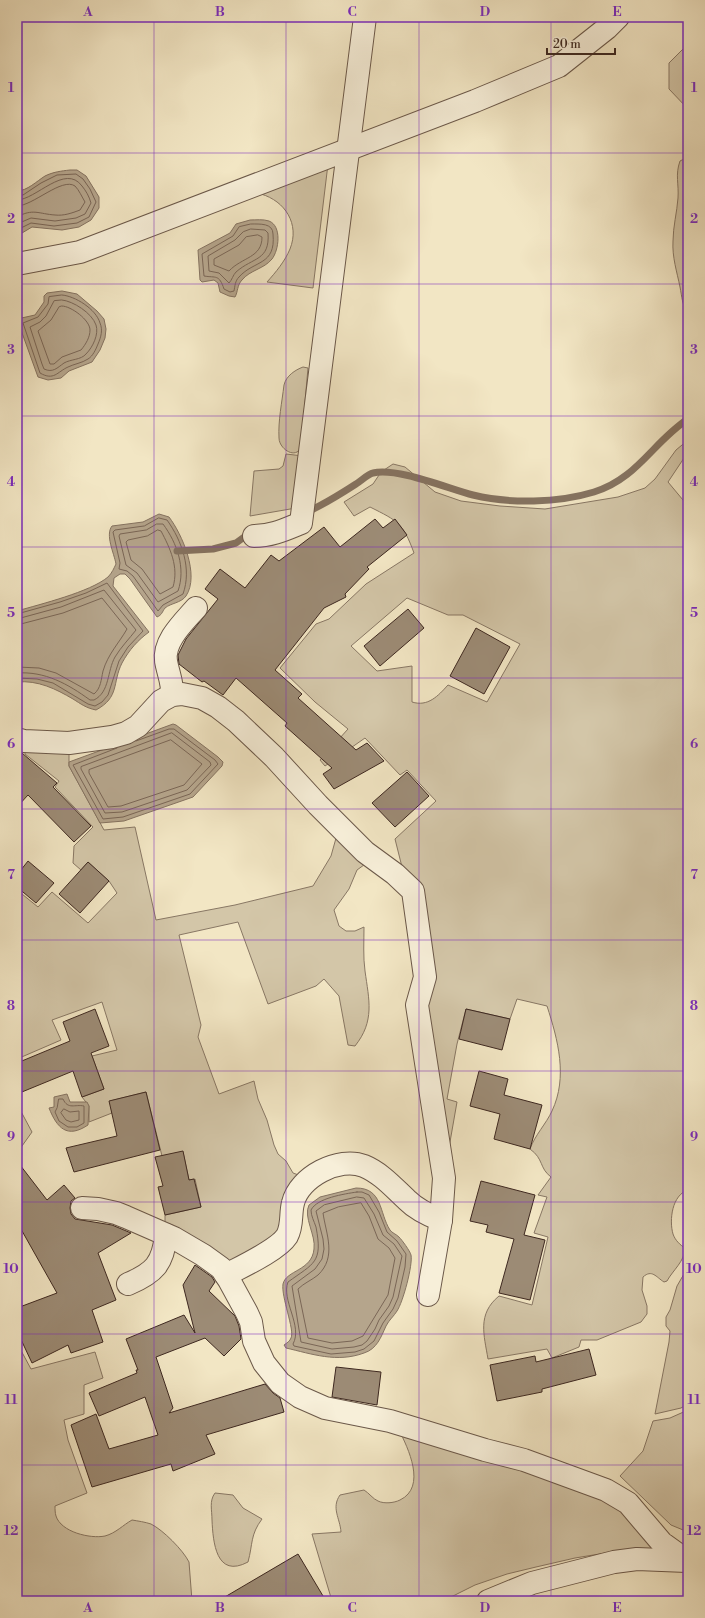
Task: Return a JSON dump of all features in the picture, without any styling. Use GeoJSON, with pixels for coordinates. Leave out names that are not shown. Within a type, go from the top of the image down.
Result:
{"type":"FeatureCollection","features":[{"type":"Feature","properties":{"kind":"street"},"geometry":{"type":"LineString","coordinates":[[254,536],[276,534],[301,523],[365,17]]}},
{"type":"Feature","properties":{"kind":"street"},"geometry":{"type":"LineString","coordinates":[[17,264],[80,252],[475,101],[559,66],[607,28],[618,17]]}},
{"type":"Feature","properties":{"kind":"street"},"geometry":{"type":"LineString","coordinates":[[172,695],[172,686],[166,662],[166,653],[171,639],[196,608]]}},
{"type":"Feature","properties":{"kind":"street"},"geometry":{"type":"LineString","coordinates":[[17,739],[24,741],[69,743],[112,737],[126,733],[138,726],[161,701],[172,695],[182,694],[202,698],[218,707],[236,721],[274,757],[318,805],[366,852],[395,874],[413,891],[425,977],[417,1005],[444,1178],[441,1220],[428,1295]]}},
{"type":"Feature","properties":{"kind":"street"},"geometry":{"type":"LineString","coordinates":[[226,1275],[274,1248],[287,1236],[292,1224],[293,1202],[302,1185],[310,1177],[320,1171],[336,1166],[350,1164],[364,1166],[386,1180],[419,1209],[441,1220]]}},
{"type":"Feature","properties":{"kind":"street"},"geometry":{"type":"LineString","coordinates":[[82,1208],[116,1212],[166,1235],[204,1255],[221,1268],[247,1313],[251,1322],[254,1341],[264,1363],[280,1384],[300,1397],[325,1408],[390,1421],[484,1450],[524,1460],[606,1490],[628,1503],[662,1543],[687,1561]]}},
{"type":"Feature","properties":{"kind":"street"},"geometry":{"type":"LineString","coordinates":[[128,1284],[150,1273],[156,1266],[163,1252],[166,1235]]}},
{"type":"Feature","properties":{"kind":"street"},"geometry":{"type":"LineString","coordinates":[[488,1601],[532,1583],[614,1562],[637,1558],[687,1561]]}},
{"type":"Feature","properties":{"kind":"shaded area"},"geometry":{"type":"Polygon","coordinates":[[[688,44],[688,109],[669,89],[669,63],[688,44]]]}},
{"type":"Feature","properties":{"kind":"shaded area"},"geometry":{"type":"Polygon","coordinates":[[[688,157],[688,313],[682,301],[673,247],[678,198],[677,175],[680,161],[688,157]]]}},
{"type":"Feature","properties":{"kind":"shaded area"},"geometry":{"type":"Polygon","coordinates":[[[328,164],[313,288],[267,282],[288,253],[293,240],[293,231],[292,222],[283,208],[270,197],[261,194],[328,164]]]}},
{"type":"Feature","properties":{"kind":"shaded area"},"geometry":{"type":"Polygon","coordinates":[[[303,367],[308,368],[301,447],[299,451],[292,453],[288,452],[280,442],[280,412],[285,382],[291,374],[303,367]]]}},
{"type":"Feature","properties":{"kind":"shaded area"},"geometry":{"type":"Polygon","coordinates":[[[688,440],[688,452],[668,482],[688,506],[688,1190],[678,1197],[675,1202],[671,1222],[674,1236],[685,1248],[684,1253],[681,1261],[667,1281],[664,1282],[651,1274],[643,1277],[642,1290],[647,1306],[647,1314],[641,1322],[597,1340],[581,1340],[579,1347],[552,1358],[547,1349],[488,1359],[484,1333],[487,1310],[499,1296],[532,1305],[548,1237],[534,1233],[547,1197],[538,1195],[551,1177],[547,1174],[538,1156],[530,1149],[552,1111],[560,1085],[560,1058],[555,1032],[547,1006],[517,999],[510,1019],[466,1009],[457,1044],[447,1099],[457,1102],[447,1159],[402,867],[395,839],[436,801],[407,770],[400,775],[365,738],[325,766],[320,760],[348,729],[315,702],[280,668],[316,624],[329,619],[366,584],[414,553],[403,529],[393,520],[370,507],[354,516],[344,502],[373,484],[381,472],[393,464],[405,467],[435,492],[461,501],[500,506],[545,509],[618,497],[645,488],[655,479],[676,450],[688,440]],[[407,598],[351,646],[377,671],[412,666],[412,702],[428,702],[436,697],[448,685],[487,702],[520,644],[463,615],[448,615],[407,598]]]}},
{"type":"Feature","properties":{"kind":"shaded area"},"geometry":{"type":"Polygon","coordinates":[[[286,454],[303,456],[296,508],[250,516],[254,471],[279,469],[283,466],[286,454]]]}},
{"type":"Feature","properties":{"kind":"shaded area"},"geometry":{"type":"Polygon","coordinates":[[[25,747],[69,751],[69,766],[104,830],[135,827],[156,920],[235,905],[313,886],[331,856],[338,831],[368,862],[357,870],[349,889],[334,910],[339,926],[346,931],[355,931],[364,927],[364,960],[369,1010],[366,1028],[355,1046],[348,1045],[339,996],[324,979],[316,986],[268,1004],[238,922],[179,935],[201,1025],[198,1037],[219,1094],[254,1081],[258,1099],[267,1120],[278,1154],[286,1161],[293,1173],[304,1177],[283,1231],[227,1268],[165,1226],[165,1215],[201,1207],[195,1179],[189,1180],[183,1152],[162,1156],[146,1092],[110,1101],[112,1113],[89,1122],[89,1106],[82,1097],[104,1089],[92,1056],[117,1050],[102,1002],[52,1020],[61,1040],[17,1059],[17,890],[38,907],[52,892],[88,923],[117,893],[109,881],[88,862],[81,870],[73,863],[74,846],[93,827],[55,787],[59,781],[25,754],[25,747]]]}},
{"type":"Feature","properties":{"kind":"shaded area"},"geometry":{"type":"Polygon","coordinates":[[[17,1104],[32,1132],[17,1153],[17,1104]]]}},
{"type":"Feature","properties":{"kind":"shaded area"},"geometry":{"type":"Polygon","coordinates":[[[688,1267],[688,1404],[681,1408],[655,1414],[669,1342],[670,1331],[666,1326],[666,1317],[670,1310],[677,1286],[688,1267]]]}},
{"type":"Feature","properties":{"kind":"shaded area"},"geometry":{"type":"Polygon","coordinates":[[[17,1343],[31,1369],[95,1352],[103,1378],[84,1385],[84,1414],[64,1420],[68,1440],[87,1493],[55,1506],[56,1515],[59,1522],[77,1533],[99,1537],[109,1535],[132,1520],[151,1524],[167,1535],[178,1546],[189,1562],[192,1601],[17,1601],[17,1343]]]}},
{"type":"Feature","properties":{"kind":"shaded area"},"geometry":{"type":"Polygon","coordinates":[[[688,1410],[688,1532],[671,1525],[620,1476],[643,1451],[653,1421],[670,1418],[688,1410]]]}},
{"type":"Feature","properties":{"kind":"shaded area"},"geometry":{"type":"Polygon","coordinates":[[[399,1430],[544,1473],[615,1503],[656,1551],[624,1550],[575,1558],[536,1567],[507,1574],[475,1585],[443,1601],[332,1601],[312,1534],[341,1532],[336,1509],[337,1500],[340,1495],[364,1490],[376,1500],[383,1503],[389,1503],[400,1500],[408,1494],[414,1477],[413,1467],[407,1447],[399,1430]]]}},
{"type":"Feature","properties":{"kind":"shaded area"},"geometry":{"type":"Polygon","coordinates":[[[215,1493],[233,1495],[243,1508],[262,1519],[255,1530],[248,1562],[237,1566],[229,1566],[218,1556],[215,1547],[211,1509],[211,1502],[215,1493]]]}},
{"type":"Feature","properties":{"kind":"water"},"geometry":{"type":"Polygon","coordinates":[[[70,170],[77,170],[86,176],[99,197],[99,208],[91,220],[79,227],[62,230],[32,227],[17,236],[17,191],[28,188],[45,176],[70,170]]]}},
{"type":"Feature","properties":{"kind":"water"},"geometry":{"type":"Polygon","coordinates":[[[250,220],[264,220],[273,224],[278,233],[278,244],[272,259],[242,280],[239,284],[235,297],[229,296],[220,292],[218,283],[214,280],[202,282],[200,280],[198,250],[230,233],[236,224],[250,220]]]}},
{"type":"Feature","properties":{"kind":"water"},"geometry":{"type":"Polygon","coordinates":[[[62,291],[77,294],[97,311],[104,319],[106,329],[105,338],[100,350],[92,362],[69,371],[61,378],[48,380],[38,377],[17,319],[35,315],[44,302],[44,296],[47,293],[62,291]]]}},
{"type":"Feature","properties":{"kind":"water"},"geometry":{"type":"Polygon","coordinates":[[[159,514],[169,517],[184,544],[190,566],[190,587],[184,598],[179,602],[165,608],[157,617],[125,574],[120,574],[114,578],[113,586],[149,632],[134,646],[122,663],[109,700],[96,710],[86,707],[46,686],[32,682],[17,682],[17,611],[78,593],[90,588],[108,577],[116,564],[109,534],[112,526],[143,522],[159,514]]]}},
{"type":"Feature","properties":{"kind":"water"},"geometry":{"type":"Polygon","coordinates":[[[173,724],[218,757],[223,762],[222,766],[193,797],[124,821],[100,823],[69,766],[69,762],[173,724]]]}},
{"type":"Feature","properties":{"kind":"water"},"geometry":{"type":"Polygon","coordinates":[[[67,1094],[70,1102],[87,1102],[89,1106],[88,1125],[81,1129],[69,1131],[59,1126],[49,1108],[54,1107],[54,1097],[67,1094]]]}},
{"type":"Feature","properties":{"kind":"water"},"geometry":{"type":"Polygon","coordinates":[[[356,1188],[365,1189],[376,1197],[390,1230],[400,1238],[408,1248],[411,1255],[409,1275],[405,1292],[396,1313],[387,1324],[375,1346],[364,1353],[354,1356],[334,1357],[315,1355],[286,1348],[284,1345],[290,1340],[292,1334],[284,1297],[283,1284],[285,1279],[309,1262],[312,1256],[314,1244],[308,1221],[309,1205],[320,1197],[356,1188]]]}},
{"type":"Feature","properties":{"kind":"building"},"geometry":{"type":"Polygon","coordinates":[[[375,519],[383,528],[395,519],[407,535],[367,567],[369,569],[345,594],[346,597],[324,608],[275,670],[302,694],[298,698],[356,750],[367,743],[384,761],[334,789],[323,774],[332,768],[285,726],[287,723],[236,678],[223,695],[204,681],[202,682],[179,664],[178,655],[186,639],[218,599],[205,589],[220,569],[245,588],[271,555],[279,561],[324,527],[340,547],[375,519]]]}},
{"type":"Feature","properties":{"kind":"building"},"geometry":{"type":"Polygon","coordinates":[[[408,609],[424,628],[380,666],[364,646],[408,609]]]}},
{"type":"Feature","properties":{"kind":"building"},"geometry":{"type":"Polygon","coordinates":[[[476,628],[510,647],[484,694],[450,676],[476,628]]]}},
{"type":"Feature","properties":{"kind":"building"},"geometry":{"type":"Polygon","coordinates":[[[17,752],[22,753],[57,783],[53,787],[91,826],[74,842],[28,795],[17,807],[17,752]]]}},
{"type":"Feature","properties":{"kind":"building"},"geometry":{"type":"Polygon","coordinates":[[[407,772],[429,796],[395,827],[372,803],[407,772]]]}},
{"type":"Feature","properties":{"kind":"building"},"geometry":{"type":"Polygon","coordinates":[[[28,861],[54,883],[36,903],[17,887],[17,875],[28,861]]]}},
{"type":"Feature","properties":{"kind":"building"},"geometry":{"type":"Polygon","coordinates":[[[88,862],[109,881],[80,913],[59,894],[88,862]]]}},
{"type":"Feature","properties":{"kind":"building"},"geometry":{"type":"Polygon","coordinates":[[[95,1009],[109,1046],[91,1053],[104,1089],[82,1097],[73,1071],[17,1094],[17,1063],[70,1041],[63,1022],[95,1009]]]}},
{"type":"Feature","properties":{"kind":"building"},"geometry":{"type":"Polygon","coordinates":[[[466,1009],[510,1019],[502,1050],[459,1039],[466,1009]]]}},
{"type":"Feature","properties":{"kind":"building"},"geometry":{"type":"Polygon","coordinates":[[[479,1071],[508,1079],[504,1095],[542,1105],[530,1149],[494,1139],[500,1114],[470,1106],[479,1071]]]}},
{"type":"Feature","properties":{"kind":"building"},"geometry":{"type":"Polygon","coordinates":[[[146,1092],[160,1150],[74,1172],[66,1148],[117,1136],[109,1101],[146,1092]]]}},
{"type":"Feature","properties":{"kind":"building"},"geometry":{"type":"Polygon","coordinates":[[[183,1151],[189,1180],[194,1179],[201,1207],[165,1215],[158,1187],[163,1186],[155,1157],[183,1151]]]}},
{"type":"Feature","properties":{"kind":"building"},"geometry":{"type":"Polygon","coordinates":[[[17,1161],[47,1200],[64,1185],[75,1198],[71,1201],[70,1208],[71,1214],[75,1219],[112,1225],[131,1233],[98,1253],[116,1300],[92,1310],[103,1342],[71,1353],[68,1345],[32,1363],[17,1331],[17,1308],[57,1293],[17,1222],[17,1161]]]}},
{"type":"Feature","properties":{"kind":"building"},"geometry":{"type":"Polygon","coordinates":[[[481,1181],[535,1195],[524,1235],[545,1240],[530,1300],[499,1293],[514,1239],[486,1232],[488,1225],[470,1221],[481,1181]]]}},
{"type":"Feature","properties":{"kind":"building"},"geometry":{"type":"Polygon","coordinates":[[[195,1265],[212,1277],[215,1282],[209,1291],[235,1316],[239,1326],[241,1339],[224,1356],[205,1338],[156,1357],[173,1408],[169,1413],[265,1384],[280,1398],[284,1412],[206,1435],[215,1454],[173,1471],[171,1464],[92,1487],[71,1425],[96,1414],[109,1449],[158,1435],[145,1397],[99,1416],[89,1393],[137,1373],[136,1370],[138,1370],[126,1339],[184,1315],[195,1333],[183,1285],[195,1265]]]}},
{"type":"Feature","properties":{"kind":"building"},"geometry":{"type":"Polygon","coordinates":[[[589,1349],[596,1375],[542,1389],[542,1392],[497,1401],[490,1365],[535,1356],[536,1362],[589,1349]]]}},
{"type":"Feature","properties":{"kind":"building"},"geometry":{"type":"Polygon","coordinates":[[[336,1367],[381,1372],[377,1405],[332,1397],[336,1367]]]}},
{"type":"Feature","properties":{"kind":"building"},"geometry":{"type":"Polygon","coordinates":[[[298,1554],[326,1601],[218,1601],[298,1554]]]}},
{"type":"Feature","properties":{"kind":"waterway"},"geometry":{"type":"LineString","coordinates":[[305,513],[337,496],[369,475],[383,472],[409,476],[473,495],[502,500],[534,501],[580,496],[609,486],[622,478],[676,428],[688,419]]}},
{"type":"Feature","properties":{"kind":"waterway"},"geometry":{"type":"LineString","coordinates":[[177,551],[213,549],[236,543],[251,532]]}}]}
